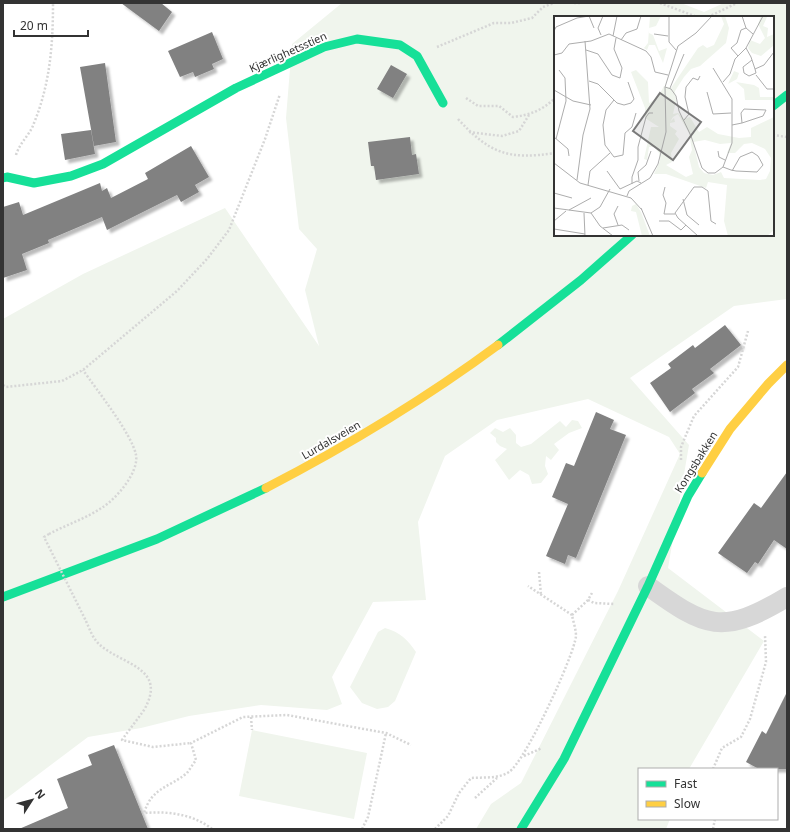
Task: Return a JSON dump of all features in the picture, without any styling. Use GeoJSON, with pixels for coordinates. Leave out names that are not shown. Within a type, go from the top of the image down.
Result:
{"type":"FeatureCollection","features":[{"type":"Feature","properties":{"kind":"street","name":"Kjærlighetsstien"},"geometry":{"type":"LineString","coordinates":[[5,177],[34,182],[71,176],[103,164],[236,88],[282,68],[324,47],[357,39],[400,45],[417,56],[440,100]]}},
{"type":"Feature","properties":{"kind":"street"},"geometry":{"type":"LineString","coordinates":[[774,105],[787,95]]}},
{"type":"Feature","properties":{"kind":"street","name":"Lurdalsveien"},"geometry":{"type":"LineString","coordinates":[[3,597],[177,531],[253,496],[315,464],[389,420],[477,360],[540,314],[631,236]]}},
{"type":"Feature","properties":{"kind":"street","name":"Kongsbakken"},"geometry":{"type":"LineString","coordinates":[[521,829],[564,759],[648,586],[688,496],[730,429],[768,384],[787,365]]}},
{"type":"Feature","properties":{"kind":"street"},"geometry":{"type":"LineString","coordinates":[[648,586],[679,608],[696,617],[717,623],[742,619],[764,611],[787,597]]}},
{"type":"Feature","properties":{"kind":"path"},"geometry":{"type":"LineString","coordinates":[[5,177],[19,145],[33,126],[44,100],[51,59],[53,3]]}},
{"type":"Feature","properties":{"kind":"path"},"geometry":{"type":"LineString","coordinates":[[417,56],[494,23],[510,23],[532,18],[543,7],[554,3]]}},
{"type":"Feature","properties":{"kind":"path"},"geometry":{"type":"LineString","coordinates":[[574,3],[580,3]]}},
{"type":"Feature","properties":{"kind":"path"},"geometry":{"type":"LineString","coordinates":[[660,3],[694,16]]}},
{"type":"Feature","properties":{"kind":"path"},"geometry":{"type":"LineString","coordinates":[[710,16],[737,3]]}},
{"type":"Feature","properties":{"kind":"path"},"geometry":{"type":"LineString","coordinates":[[3,386],[6,387],[62,381],[83,370],[177,291],[207,259],[229,230],[265,139],[281,93],[282,68]]}},
{"type":"Feature","properties":{"kind":"path"},"geometry":{"type":"LineString","coordinates":[[554,99],[548,105],[529,115],[513,117],[499,106],[478,106],[454,91],[440,100],[473,136],[494,150],[529,157],[554,153]]}},
{"type":"Feature","properties":{"kind":"path"},"geometry":{"type":"LineString","coordinates":[[469,132],[502,136],[519,131],[529,115]]}},
{"type":"Feature","properties":{"kind":"path"},"geometry":{"type":"LineString","coordinates":[[774,135],[787,137]]}},
{"type":"Feature","properties":{"kind":"path"},"geometry":{"type":"LineString","coordinates":[[681,460],[681,447],[694,416],[738,367],[748,331]]}},
{"type":"Feature","properties":{"kind":"path"},"geometry":{"type":"LineString","coordinates":[[83,370],[127,434],[136,455],[130,479],[104,507],[44,537],[93,636],[99,644],[111,653],[144,672],[149,679],[150,691],[144,709],[122,740],[153,747],[191,743],[243,717],[287,715],[386,733],[411,745]]}},
{"type":"Feature","properties":{"kind":"path"},"geometry":{"type":"LineString","coordinates":[[539,572],[541,595]]}},
{"type":"Feature","properties":{"kind":"path"},"geometry":{"type":"LineString","coordinates":[[435,829],[448,816],[459,793],[471,778],[497,777],[510,772],[523,756],[563,674],[576,636],[572,615],[528,586]]}},
{"type":"Feature","properties":{"kind":"path"},"geometry":{"type":"LineString","coordinates":[[572,615],[588,600],[592,593]]}},
{"type":"Feature","properties":{"kind":"path"},"geometry":{"type":"LineString","coordinates":[[588,600],[594,603],[620,604]]}},
{"type":"Feature","properties":{"kind":"path"},"geometry":{"type":"LineString","coordinates":[[713,768],[722,748],[741,737],[750,719],[766,662],[764,611]]}},
{"type":"Feature","properties":{"kind":"path"},"geometry":{"type":"LineString","coordinates":[[251,717],[252,730]]}},
{"type":"Feature","properties":{"kind":"path"},"geometry":{"type":"LineString","coordinates":[[362,829],[368,817],[386,733]]}},
{"type":"Feature","properties":{"kind":"path"},"geometry":{"type":"LineString","coordinates":[[191,743],[196,760],[188,772],[160,789],[148,801],[144,813],[168,811],[191,818],[212,829]]}},
{"type":"Feature","properties":{"kind":"path"},"geometry":{"type":"LineString","coordinates":[[523,756],[547,746]]}},
{"type":"Feature","properties":{"kind":"path"},"geometry":{"type":"LineString","coordinates":[[475,798],[497,777]]}},
{"type":"Feature","properties":{"kind":"shaded area"},"geometry":{"type":"Polygon","coordinates":[[[342,3],[681,3],[704,12],[724,3],[787,3],[787,299],[734,306],[630,378],[689,445],[668,568],[764,641],[690,768],[638,768],[638,820],[670,820],[666,829],[476,829],[491,804],[521,783],[618,591],[680,454],[669,437],[588,399],[497,420],[445,456],[418,522],[426,600],[373,602],[332,677],[342,704],[327,710],[261,705],[189,716],[141,728],[88,737],[3,801],[3,319],[83,274],[225,208],[319,346],[305,290],[317,249],[299,229],[286,118],[292,44],[342,3]]]}},
{"type":"Feature","properties":{"kind":"shaded area"},"geometry":{"type":"Polygon","coordinates":[[[572,420],[578,421],[582,428],[569,433],[554,444],[559,450],[551,460],[546,456],[545,466],[548,474],[541,483],[532,484],[529,475],[520,470],[509,480],[495,460],[507,449],[500,446],[496,442],[496,438],[490,433],[495,428],[503,432],[510,428],[516,435],[516,443],[521,447],[531,444],[560,421],[566,427],[572,420]]]}},
{"type":"Feature","properties":{"kind":"shaded area"},"geometry":{"type":"Polygon","coordinates":[[[385,628],[403,637],[416,652],[395,701],[388,707],[377,709],[362,703],[350,687],[378,632],[385,628]]]}},
{"type":"Feature","properties":{"kind":"shaded area"},"geometry":{"type":"Polygon","coordinates":[[[252,730],[367,753],[354,819],[239,796],[252,730]]]}},
{"type":"Feature","properties":{"kind":"building"},"geometry":{"type":"Polygon","coordinates":[[[121,3],[161,3],[172,12],[159,31],[121,3]]]}},
{"type":"Feature","properties":{"kind":"building"},"geometry":{"type":"Polygon","coordinates":[[[212,32],[223,59],[212,64],[214,69],[195,77],[193,72],[180,77],[168,51],[212,32]]]}},
{"type":"Feature","properties":{"kind":"building"},"geometry":{"type":"Polygon","coordinates":[[[105,63],[116,142],[94,146],[80,67],[105,63]]]}},
{"type":"Feature","properties":{"kind":"building"},"geometry":{"type":"Polygon","coordinates":[[[391,65],[407,74],[393,98],[377,89],[391,65]]]}},
{"type":"Feature","properties":{"kind":"building"},"geometry":{"type":"Polygon","coordinates":[[[91,130],[95,154],[65,160],[61,134],[91,130]]]}},
{"type":"Feature","properties":{"kind":"building"},"geometry":{"type":"Polygon","coordinates":[[[410,137],[412,155],[416,154],[419,174],[376,180],[374,166],[371,166],[368,142],[410,137]]]}},
{"type":"Feature","properties":{"kind":"building"},"geometry":{"type":"Polygon","coordinates":[[[191,146],[209,177],[195,185],[199,192],[181,202],[177,195],[107,230],[102,217],[48,240],[49,243],[22,254],[27,270],[3,278],[3,207],[19,202],[23,215],[100,183],[102,191],[107,188],[111,198],[148,179],[145,173],[191,146]]]}},
{"type":"Feature","properties":{"kind":"building"},"geometry":{"type":"Polygon","coordinates":[[[725,325],[741,345],[710,369],[714,373],[692,389],[695,393],[670,412],[650,383],[671,368],[668,364],[693,345],[695,348],[725,325]]]}},
{"type":"Feature","properties":{"kind":"building"},"geometry":{"type":"Polygon","coordinates":[[[596,412],[614,420],[610,429],[626,435],[576,558],[568,555],[565,564],[546,556],[568,504],[552,497],[566,463],[574,466],[596,412]]]}},
{"type":"Feature","properties":{"kind":"building"},"geometry":{"type":"Polygon","coordinates":[[[787,472],[787,549],[774,540],[758,564],[755,562],[747,573],[718,553],[754,503],[761,508],[787,472]]]}},
{"type":"Feature","properties":{"kind":"building"},"geometry":{"type":"Polygon","coordinates":[[[787,692],[787,769],[757,768],[746,762],[762,731],[766,734],[787,692]]]}},
{"type":"Feature","properties":{"kind":"building"},"geometry":{"type":"Polygon","coordinates":[[[114,745],[148,829],[19,829],[68,808],[57,779],[92,765],[88,755],[114,745]]]}},
{"type":"Feature","properties":{"kind":"traffic: fast"},"geometry":{"type":"LineString","coordinates":[[3,178],[7,177],[34,183],[71,176],[103,164],[236,88],[324,47],[357,39],[400,45],[417,56],[443,103]]}},
{"type":"Feature","properties":{"kind":"traffic: fast"},"geometry":{"type":"LineString","coordinates":[[774,105],[787,95]]}},
{"type":"Feature","properties":{"kind":"traffic: fast"},"geometry":{"type":"LineString","coordinates":[[498,345],[581,280],[631,236]]}},
{"type":"Feature","properties":{"kind":"traffic: fast"},"geometry":{"type":"LineString","coordinates":[[521,829],[564,759],[648,586],[688,496],[702,473]]}},
{"type":"Feature","properties":{"kind":"traffic: fast"},"geometry":{"type":"LineString","coordinates":[[3,597],[157,539],[266,488]]}},
{"type":"Feature","properties":{"kind":"traffic: slow"},"geometry":{"type":"LineString","coordinates":[[266,488],[356,439],[414,403],[498,345]]}},
{"type":"Feature","properties":{"kind":"traffic: slow"},"geometry":{"type":"LineString","coordinates":[[702,473],[730,429],[768,384],[787,365]]}}]}
